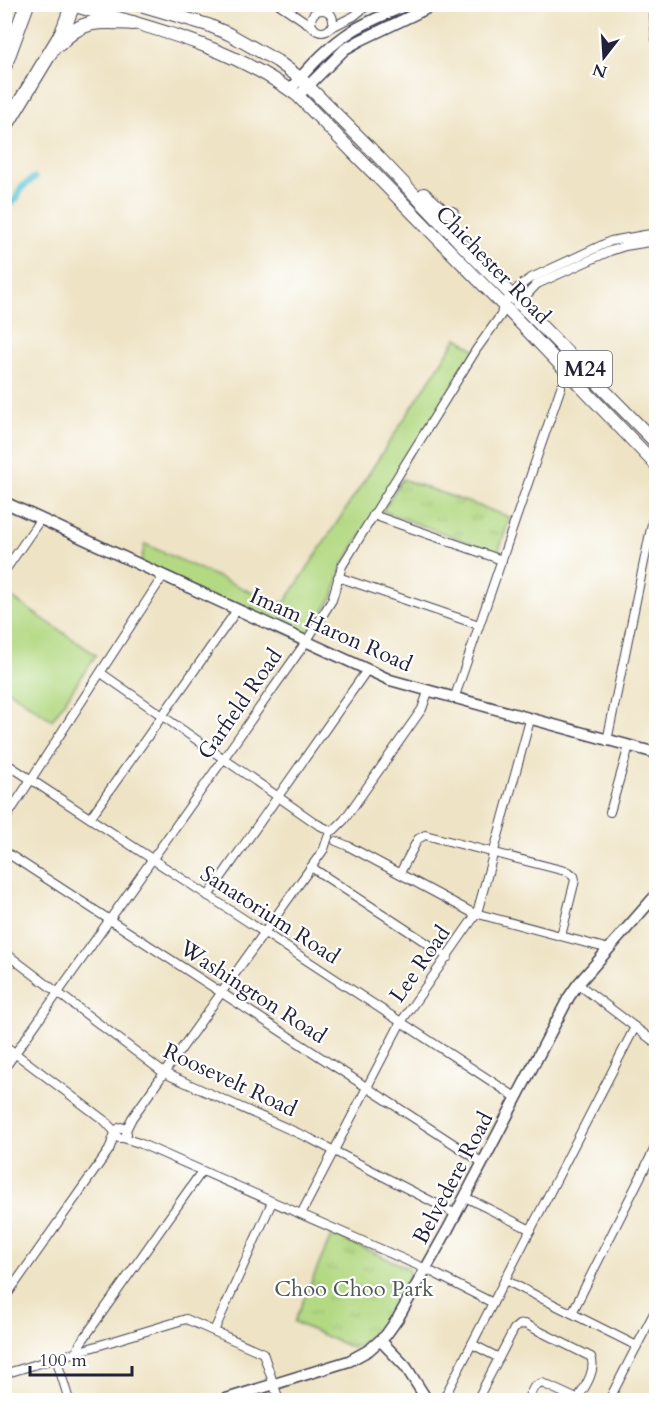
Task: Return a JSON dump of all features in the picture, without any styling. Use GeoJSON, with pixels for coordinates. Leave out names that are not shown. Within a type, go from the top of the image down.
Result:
{"type":"FeatureCollection","features":[{"type":"Feature","properties":{"kind":"highway"},"geometry":{"type":"LineString","coordinates":[[4,67],[27,4]]}},
{"type":"Feature","properties":{"kind":"highway"},"geometry":{"type":"LineString","coordinates":[[4,129],[62,33],[71,5]]}},
{"type":"Feature","properties":{"kind":"highway"},"geometry":{"type":"LineString","coordinates":[[49,54],[63,39],[92,22],[133,23]]}},
{"type":"Feature","properties":{"kind":"main road","name":"M24"},"geometry":{"type":"LineString","coordinates":[[137,4],[208,25],[229,34],[277,61],[304,82]]}},
{"type":"Feature","properties":{"kind":"main road","name":"M24"},"geometry":{"type":"LineString","coordinates":[[71,5],[194,40],[245,62],[294,93]]}},
{"type":"Feature","properties":{"kind":"main road","name":"Chichester Road"},"geometry":{"type":"LineString","coordinates":[[304,82],[392,171],[509,306],[657,465]]}},
{"type":"Feature","properties":{"kind":"main road","name":"Chichester Road"},"geometry":{"type":"LineString","coordinates":[[294,93],[509,306],[582,365],[657,443]]}},
{"type":"Feature","properties":{"kind":"main road"},"geometry":{"type":"LineString","coordinates":[[392,171],[401,174],[440,209],[452,213]]}},
{"type":"Feature","properties":{"kind":"street"},"geometry":{"type":"LineString","coordinates":[[279,4],[321,32],[325,32],[369,4]]}},
{"type":"Feature","properties":{"kind":"street"},"geometry":{"type":"LineString","coordinates":[[294,93],[331,46],[353,30],[408,4]]}},
{"type":"Feature","properties":{"kind":"street"},"geometry":{"type":"LineString","coordinates":[[304,82],[345,49],[436,4]]}},
{"type":"Feature","properties":{"kind":"street"},"geometry":{"type":"LineString","coordinates":[[652,4],[657,39]]}},
{"type":"Feature","properties":{"kind":"street"},"geometry":{"type":"LineString","coordinates":[[287,9],[305,15],[313,15],[320,10],[344,16],[358,12]]}},
{"type":"Feature","properties":{"kind":"street"},"geometry":{"type":"LineString","coordinates":[[332,14],[334,18],[332,27]]}},
{"type":"Feature","properties":{"kind":"street"},"geometry":{"type":"LineString","coordinates":[[313,15],[311,19],[313,27]]}},
{"type":"Feature","properties":{"kind":"street","name":"Garfield Road"},"geometry":{"type":"LineString","coordinates":[[4,1069],[306,642],[332,600],[342,566],[373,515],[476,350],[529,279],[611,241],[657,233]]}},
{"type":"Feature","properties":{"kind":"street","name":"Garfield Road"},"geometry":{"type":"LineString","coordinates":[[509,306],[541,282],[609,250],[657,241]]}},
{"type":"Feature","properties":{"kind":"street"},"geometry":{"type":"LineString","coordinates":[[454,699],[561,387]]}},
{"type":"Feature","properties":{"kind":"street","name":"Imam Haron Road"},"geometry":{"type":"LineString","coordinates":[[4,502],[390,680],[657,753]]}},
{"type":"Feature","properties":{"kind":"street"},"geometry":{"type":"LineString","coordinates":[[607,741],[657,504]]}},
{"type":"Feature","properties":{"kind":"street"},"geometry":{"type":"LineString","coordinates":[[373,515],[502,560]]}},
{"type":"Feature","properties":{"kind":"street"},"geometry":{"type":"LineString","coordinates":[[4,572],[39,520]]}},
{"type":"Feature","properties":{"kind":"street"},"geometry":{"type":"LineString","coordinates":[[4,821],[163,576]]}},
{"type":"Feature","properties":{"kind":"street"},"geometry":{"type":"LineString","coordinates":[[338,577],[479,625]]}},
{"type":"Feature","properties":{"kind":"street"},"geometry":{"type":"LineString","coordinates":[[90,818],[237,610]]}},
{"type":"Feature","properties":{"kind":"street"},"geometry":{"type":"LineString","coordinates":[[208,896],[367,670]]}},
{"type":"Feature","properties":{"kind":"street"},"geometry":{"type":"LineString","coordinates":[[101,673],[348,846],[477,914],[609,949]]}},
{"type":"Feature","properties":{"kind":"street"},"geometry":{"type":"LineString","coordinates":[[4,1299],[422,709],[428,692]]}},
{"type":"Feature","properties":{"kind":"street","name":"Lee Road"},"geometry":{"type":"LineString","coordinates":[[301,1214],[401,1022],[477,914],[530,720]]}},
{"type":"Feature","properties":{"kind":"street"},"geometry":{"type":"LineString","coordinates":[[610,812],[628,746]]}},
{"type":"Feature","properties":{"kind":"street","name":"Sanatorium Road"},"geometry":{"type":"LineString","coordinates":[[4,762],[517,1098]]}},
{"type":"Feature","properties":{"kind":"street"},"geometry":{"type":"LineString","coordinates":[[400,873],[418,839],[426,834],[569,872],[575,880],[561,936]]}},
{"type":"Feature","properties":{"kind":"street","name":"Washington Road"},"geometry":{"type":"LineString","coordinates":[[4,851],[483,1163]]}},
{"type":"Feature","properties":{"kind":"street"},"geometry":{"type":"LineString","coordinates":[[311,867],[448,957]]}},
{"type":"Feature","properties":{"kind":"street","name":"Belvedere Road"},"geometry":{"type":"LineString","coordinates":[[223,1401],[349,1361],[383,1338],[398,1318],[426,1269],[561,1012],[578,984],[657,896]]}},
{"type":"Feature","properties":{"kind":"street","name":"Roosevelt Road"},"geometry":{"type":"LineString","coordinates":[[4,952],[164,1073],[334,1150],[456,1214]]}},
{"type":"Feature","properties":{"kind":"street"},"geometry":{"type":"LineString","coordinates":[[578,984],[657,1043]]}},
{"type":"Feature","properties":{"kind":"street"},"geometry":{"type":"LineString","coordinates":[[443,1401],[635,1027]]}},
{"type":"Feature","properties":{"kind":"street"},"geometry":{"type":"LineString","coordinates":[[4,1044],[121,1133],[139,1143],[426,1269],[493,1303]]}},
{"type":"Feature","properties":{"kind":"street"},"geometry":{"type":"LineString","coordinates":[[572,1312],[657,1146]]}},
{"type":"Feature","properties":{"kind":"street"},"geometry":{"type":"LineString","coordinates":[[77,1352],[80,1344],[202,1171]]}},
{"type":"Feature","properties":{"kind":"street"},"geometry":{"type":"LineString","coordinates":[[465,1197],[531,1230]]}},
{"type":"Feature","properties":{"kind":"street"},"geometry":{"type":"LineString","coordinates":[[214,1331],[272,1202]]}},
{"type":"Feature","properties":{"kind":"street"},"geometry":{"type":"LineString","coordinates":[[505,1280],[637,1346]]}},
{"type":"Feature","properties":{"kind":"street"},"geometry":{"type":"LineString","coordinates":[[609,1401],[657,1309]]}},
{"type":"Feature","properties":{"kind":"street"},"geometry":{"type":"LineString","coordinates":[[4,1374],[189,1320],[264,1353],[279,1401]]}},
{"type":"Feature","properties":{"kind":"street"},"geometry":{"type":"LineString","coordinates":[[477,1401],[514,1329],[521,1324],[532,1326],[591,1357],[593,1366],[578,1400],[540,1383],[534,1387],[527,1401]]}},
{"type":"Feature","properties":{"kind":"street"},"geometry":{"type":"LineString","coordinates":[[383,1338],[406,1367],[428,1401]]}},
{"type":"Feature","properties":{"kind":"street"},"geometry":{"type":"LineString","coordinates":[[471,1346],[498,1360]]}},
{"type":"Feature","properties":{"kind":"street"},"geometry":{"type":"LineString","coordinates":[[56,1359],[69,1401]]}},
{"type":"Feature","properties":{"kind":"green space"},"geometry":{"type":"Polygon","coordinates":[[[457,338],[476,350],[342,566],[334,594],[306,642],[140,565],[145,544],[273,602],[286,601],[457,338]]]}},
{"type":"Feature","properties":{"kind":"green space"},"geometry":{"type":"Polygon","coordinates":[[[402,479],[510,517],[498,553],[382,511],[402,479]]]}},
{"type":"Feature","properties":{"kind":"green space"},"geometry":{"type":"Polygon","coordinates":[[[5,593],[96,655],[52,720],[5,688],[5,593]]]}},
{"type":"Feature","properties":{"kind":"green space","name":"Choo Choo Park"},"geometry":{"type":"Polygon","coordinates":[[[332,1234],[408,1268],[410,1275],[380,1327],[363,1343],[352,1348],[294,1322],[332,1234]]]}},
{"type":"Feature","properties":{"kind":"waterway"},"geometry":{"type":"LineString","coordinates":[[4,209],[16,199],[21,188],[34,178]]}}]}
